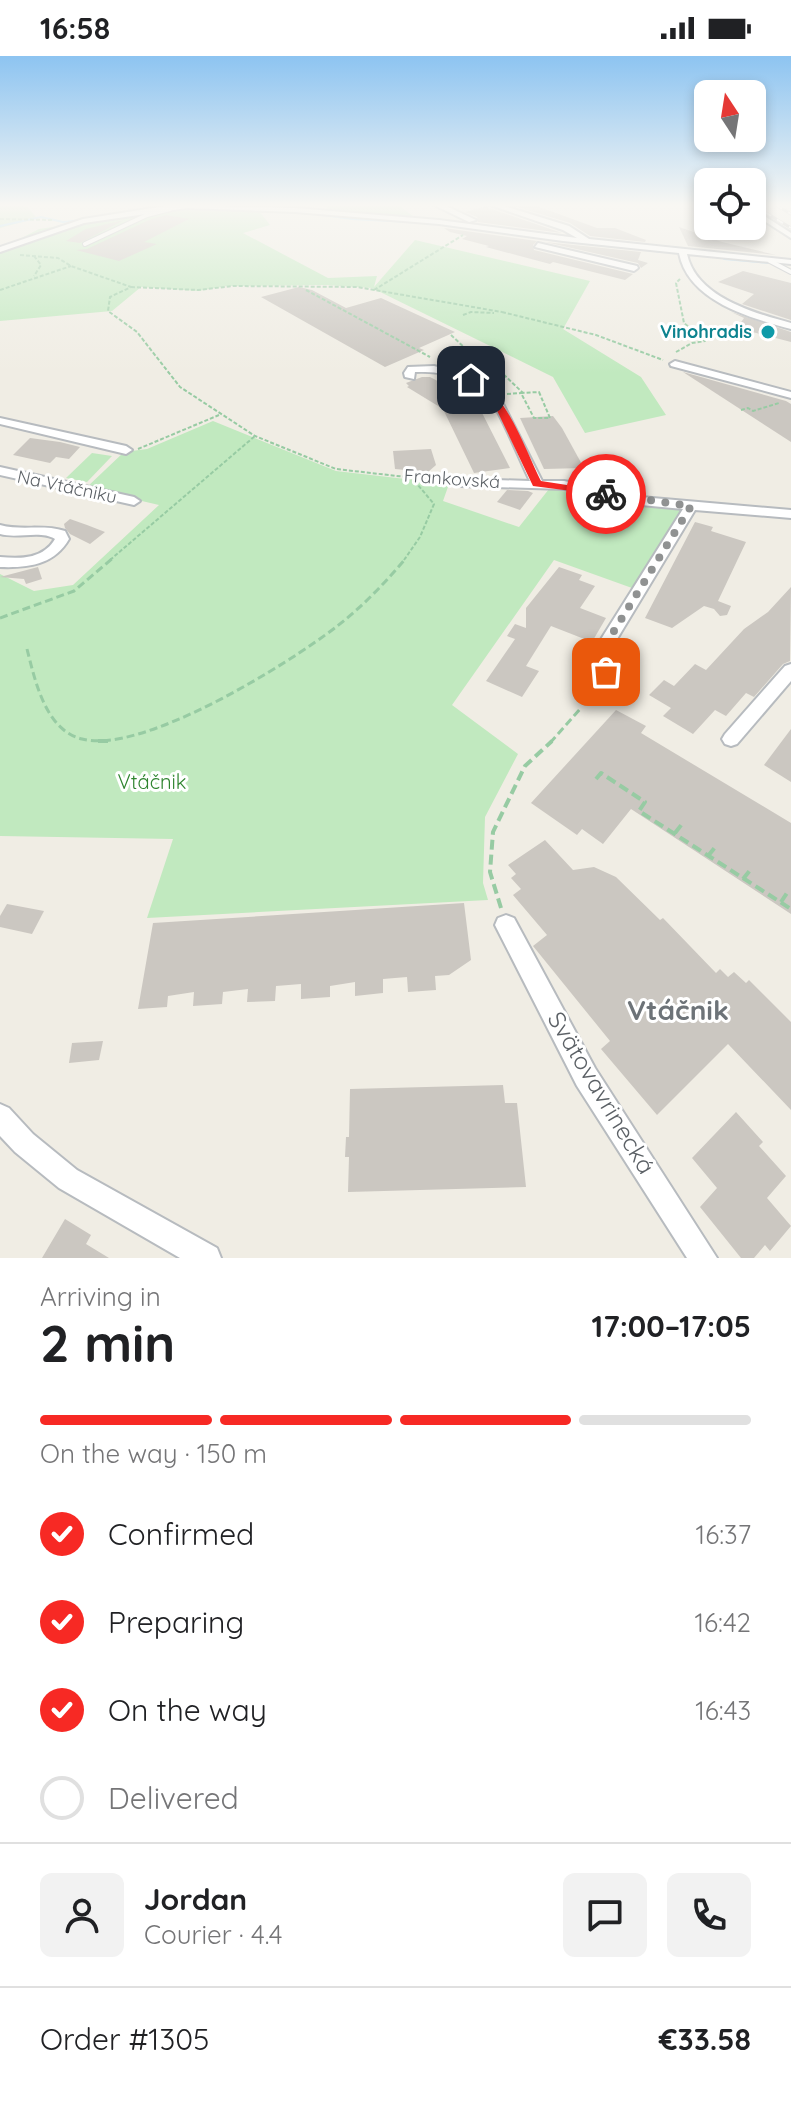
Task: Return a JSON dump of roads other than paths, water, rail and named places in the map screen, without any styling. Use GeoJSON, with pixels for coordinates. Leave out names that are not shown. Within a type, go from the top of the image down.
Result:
{"type":"FeatureCollection","features":[{"type":"Feature","properties":{"kind":"street"},"geometry":{"type":"LineString","coordinates":[[607,261],[634,268]]}},
{"type":"Feature","properties":{"kind":"street"},"geometry":{"type":"LineString","coordinates":[[685,261],[686,270],[711,293],[747,312],[791,326]]}},
{"type":"Feature","properties":{"kind":"street"},"geometry":{"type":"LineString","coordinates":[[675,364],[788,398]]}},
{"type":"Feature","properties":{"kind":"street"},"geometry":{"type":"LineString","coordinates":[[410,377],[412,369],[433,368],[456,372],[485,387],[493,394],[537,483]]}},
{"type":"Feature","properties":{"kind":"street"},"geometry":{"type":"LineString","coordinates":[[0,421],[126,450]]}},
{"type":"Feature","properties":{"kind":"street","name":"Na Vtáčniku"},"geometry":{"type":"LineString","coordinates":[[0,471],[134,501]]}},
{"type":"Feature","properties":{"kind":"street","name":"Frankovská"},"geometry":{"type":"LineString","coordinates":[[465,483],[564,485],[641,501],[791,514]]}},
{"type":"Feature","properties":{"kind":"street"},"geometry":{"type":"LineString","coordinates":[[591,695],[606,672],[606,644],[691,506]]}},
{"type":"Feature","properties":{"kind":"street"},"geometry":{"type":"LineString","coordinates":[[0,529],[21,534],[49,530],[60,534],[62,539],[57,548],[43,558],[25,563],[0,562]]}},
{"type":"Feature","properties":{"kind":"street"},"geometry":{"type":"LineString","coordinates":[[731,739],[791,670]]}},
{"type":"Feature","properties":{"kind":"street","name":"Svätovavrinecká"},"geometry":{"type":"LineString","coordinates":[[506,925],[586,1077],[703,1258]]}},
{"type":"Feature","properties":{"kind":"street"},"geometry":{"type":"LineString","coordinates":[[0,1117],[24,1143],[68,1179],[207,1258]]}},
{"type":"Feature","properties":{"kind":"lane"},"geometry":{"type":"LineString","coordinates":[[770,261],[791,272]]}},
{"type":"Feature","properties":{"kind":"waterway"},"geometry":{"type":"LineString","coordinates":[[748,261],[770,263]]}},
{"type":"Feature","properties":{"kind":"waterway"},"geometry":{"type":"LineString","coordinates":[[777,263],[791,264]]}},
{"type":"Feature","properties":{"kind":"place","name":"Vinohradis"},"geometry":{"type":"Point","coordinates":[768,332]}},
{"type":"Feature","properties":{"kind":"district","name":"Vtáčnik"},"geometry":{"type":"Point","coordinates":[678,1010]}}]}
